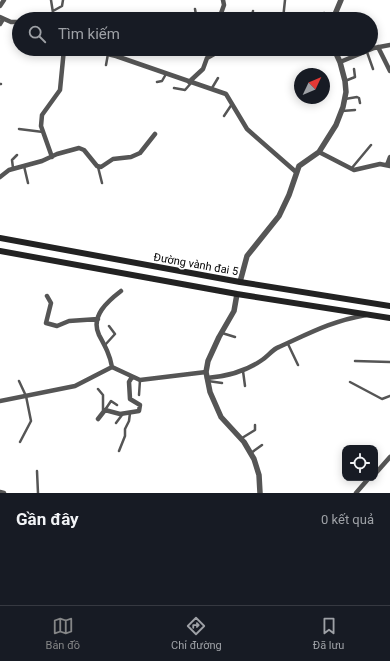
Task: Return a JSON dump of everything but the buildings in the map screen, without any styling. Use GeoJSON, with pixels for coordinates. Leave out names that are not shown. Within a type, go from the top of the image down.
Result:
{"type":"FeatureCollection","features":[{"type":"Feature","properties":{"kind":"main road","name":"Đường vành đai 5"},"geometry":{"type":"LineString","coordinates":[[0,238],[240,282],[390,306]]}},
{"type":"Feature","properties":{"kind":"main road","name":"Đường vành đai 5"},"geometry":{"type":"LineString","coordinates":[[0,251],[237,294],[390,318]]}},
{"type":"Feature","properties":{"kind":"main road"},"geometry":{"type":"LineString","coordinates":[[237,294],[240,282]]}},
{"type":"Feature","properties":{"kind":"street"},"geometry":{"type":"LineString","coordinates":[[0,6],[4,0]]}},
{"type":"Feature","properties":{"kind":"street"},"geometry":{"type":"LineString","coordinates":[[222,12],[224,5],[223,0]]}},
{"type":"Feature","properties":{"kind":"street"},"geometry":{"type":"LineString","coordinates":[[336,12],[341,0]]}},
{"type":"Feature","properties":{"kind":"street"},"geometry":{"type":"LineString","coordinates":[[0,24],[2,18],[12,22]]}},
{"type":"Feature","properties":{"kind":"street"},"geometry":{"type":"LineString","coordinates":[[390,45],[378,47],[390,71]]}},
{"type":"Feature","properties":{"kind":"street"},"geometry":{"type":"LineString","coordinates":[[52,156],[41,126],[42,115],[60,90],[63,56]]}},
{"type":"Feature","properties":{"kind":"street"},"geometry":{"type":"LineString","coordinates":[[118,56],[226,94],[246,129],[296,172]]}},
{"type":"Feature","properties":{"kind":"street"},"geometry":{"type":"LineString","coordinates":[[190,82],[203,69],[207,58],[211,56]]}},
{"type":"Feature","properties":{"kind":"street"},"geometry":{"type":"LineString","coordinates":[[240,282],[247,256],[278,216],[289,195],[299,166],[319,152],[342,111],[345,99],[345,81],[337,56]]}},
{"type":"Feature","properties":{"kind":"street"},"geometry":{"type":"LineString","coordinates":[[340,62],[354,56]]}},
{"type":"Feature","properties":{"kind":"street"},"geometry":{"type":"LineString","coordinates":[[0,177],[5,172],[13,169],[82,148],[98,167],[113,159],[131,157],[140,154],[155,134]]}},
{"type":"Feature","properties":{"kind":"street"},"geometry":{"type":"LineString","coordinates":[[319,152],[351,169],[359,170],[380,164],[389,165],[390,157]]}},
{"type":"Feature","properties":{"kind":"street"},"geometry":{"type":"LineString","coordinates":[[121,291],[103,306],[98,319],[98,331],[105,345],[112,367],[140,380],[231,375],[259,362],[277,348],[288,344],[320,327],[370,315]]}},
{"type":"Feature","properties":{"kind":"street"},"geometry":{"type":"LineString","coordinates":[[237,294],[234,311],[221,333],[208,361],[207,377],[210,392],[221,417],[241,439],[251,454],[259,475],[258,492]]}},
{"type":"Feature","properties":{"kind":"street"},"geometry":{"type":"LineString","coordinates":[[47,296],[51,303],[46,324],[57,326],[71,321],[98,319]]}},
{"type":"Feature","properties":{"kind":"street"},"geometry":{"type":"LineString","coordinates":[[0,401],[75,386],[112,367]]}},
{"type":"Feature","properties":{"kind":"street"},"geometry":{"type":"LineString","coordinates":[[98,419],[104,411],[122,414],[138,412],[141,406],[130,399],[129,382],[132,377]]}},
{"type":"Feature","properties":{"kind":"street"},"geometry":{"type":"LineString","coordinates":[[378,471],[390,457]]}},
{"type":"Feature","properties":{"kind":"street"},"geometry":{"type":"LineString","coordinates":[[356,493],[366,481]]}},
{"type":"Feature","properties":{"kind":"street"},"geometry":{"type":"LineString","coordinates":[[0,492],[4,493]]}},
{"type":"Feature","properties":{"kind":"lane"},"geometry":{"type":"LineString","coordinates":[[51,0],[53,11],[60,9],[63,0]]}},
{"type":"Feature","properties":{"kind":"lane"},"geometry":{"type":"LineString","coordinates":[[284,12],[285,0]]}},
{"type":"Feature","properties":{"kind":"lane"},"geometry":{"type":"LineString","coordinates":[[106,65],[107,56]]}},
{"type":"Feature","properties":{"kind":"lane"},"geometry":{"type":"LineString","coordinates":[[368,56],[373,69]]}},
{"type":"Feature","properties":{"kind":"lane"},"geometry":{"type":"LineString","coordinates":[[345,81],[355,77],[354,69]]}},
{"type":"Feature","properties":{"kind":"lane"},"geometry":{"type":"LineString","coordinates":[[157,82],[162,81],[166,74]]}},
{"type":"Feature","properties":{"kind":"lane"},"geometry":{"type":"LineString","coordinates":[[212,88],[218,78]]}},
{"type":"Feature","properties":{"kind":"lane"},"geometry":{"type":"LineString","coordinates":[[174,88],[185,90],[190,82]]}},
{"type":"Feature","properties":{"kind":"lane"},"geometry":{"type":"LineString","coordinates":[[345,99],[356,97],[359,98],[360,103]]}},
{"type":"Feature","properties":{"kind":"lane"},"geometry":{"type":"LineString","coordinates":[[224,116],[232,103]]}},
{"type":"Feature","properties":{"kind":"lane"},"geometry":{"type":"LineString","coordinates":[[342,111],[355,110]]}},
{"type":"Feature","properties":{"kind":"lane"},"geometry":{"type":"LineString","coordinates":[[19,129],[44,132]]}},
{"type":"Feature","properties":{"kind":"lane"},"geometry":{"type":"LineString","coordinates":[[351,169],[371,145]]}},
{"type":"Feature","properties":{"kind":"lane"},"geometry":{"type":"LineString","coordinates":[[13,169],[12,160],[17,155]]}},
{"type":"Feature","properties":{"kind":"lane"},"geometry":{"type":"LineString","coordinates":[[24,166],[28,183]]}},
{"type":"Feature","properties":{"kind":"lane"},"geometry":{"type":"LineString","coordinates":[[98,167],[102,182]]}},
{"type":"Feature","properties":{"kind":"lane"},"geometry":{"type":"LineString","coordinates":[[105,345],[115,334],[109,326]]}},
{"type":"Feature","properties":{"kind":"lane"},"geometry":{"type":"LineString","coordinates":[[221,333],[235,337]]}},
{"type":"Feature","properties":{"kind":"lane"},"geometry":{"type":"LineString","coordinates":[[288,344],[298,365]]}},
{"type":"Feature","properties":{"kind":"lane"},"geometry":{"type":"LineString","coordinates":[[355,361],[390,362]]}},
{"type":"Feature","properties":{"kind":"lane"},"geometry":{"type":"LineString","coordinates":[[243,370],[245,386]]}},
{"type":"Feature","properties":{"kind":"lane"},"geometry":{"type":"LineString","coordinates":[[207,377],[222,382]]}},
{"type":"Feature","properties":{"kind":"lane"},"geometry":{"type":"LineString","coordinates":[[139,394],[140,380]]}},
{"type":"Feature","properties":{"kind":"lane"},"geometry":{"type":"LineString","coordinates":[[19,381],[26,396],[31,421],[20,442]]}},
{"type":"Feature","properties":{"kind":"lane"},"geometry":{"type":"LineString","coordinates":[[350,382],[382,399],[390,396]]}},
{"type":"Feature","properties":{"kind":"lane"},"geometry":{"type":"LineString","coordinates":[[98,389],[103,396],[104,411]]}},
{"type":"Feature","properties":{"kind":"lane"},"geometry":{"type":"LineString","coordinates":[[104,411],[111,401],[117,405]]}},
{"type":"Feature","properties":{"kind":"lane"},"geometry":{"type":"LineString","coordinates":[[119,451],[125,436],[125,429],[129,421],[130,412]]}},
{"type":"Feature","properties":{"kind":"lane"},"geometry":{"type":"LineString","coordinates":[[116,423],[122,414]]}},
{"type":"Feature","properties":{"kind":"lane"},"geometry":{"type":"LineString","coordinates":[[241,439],[256,430],[255,425]]}},
{"type":"Feature","properties":{"kind":"lane"},"geometry":{"type":"LineString","coordinates":[[251,454],[262,445]]}},
{"type":"Feature","properties":{"kind":"lane"},"geometry":{"type":"LineString","coordinates":[[37,471],[38,493]]}}]}
